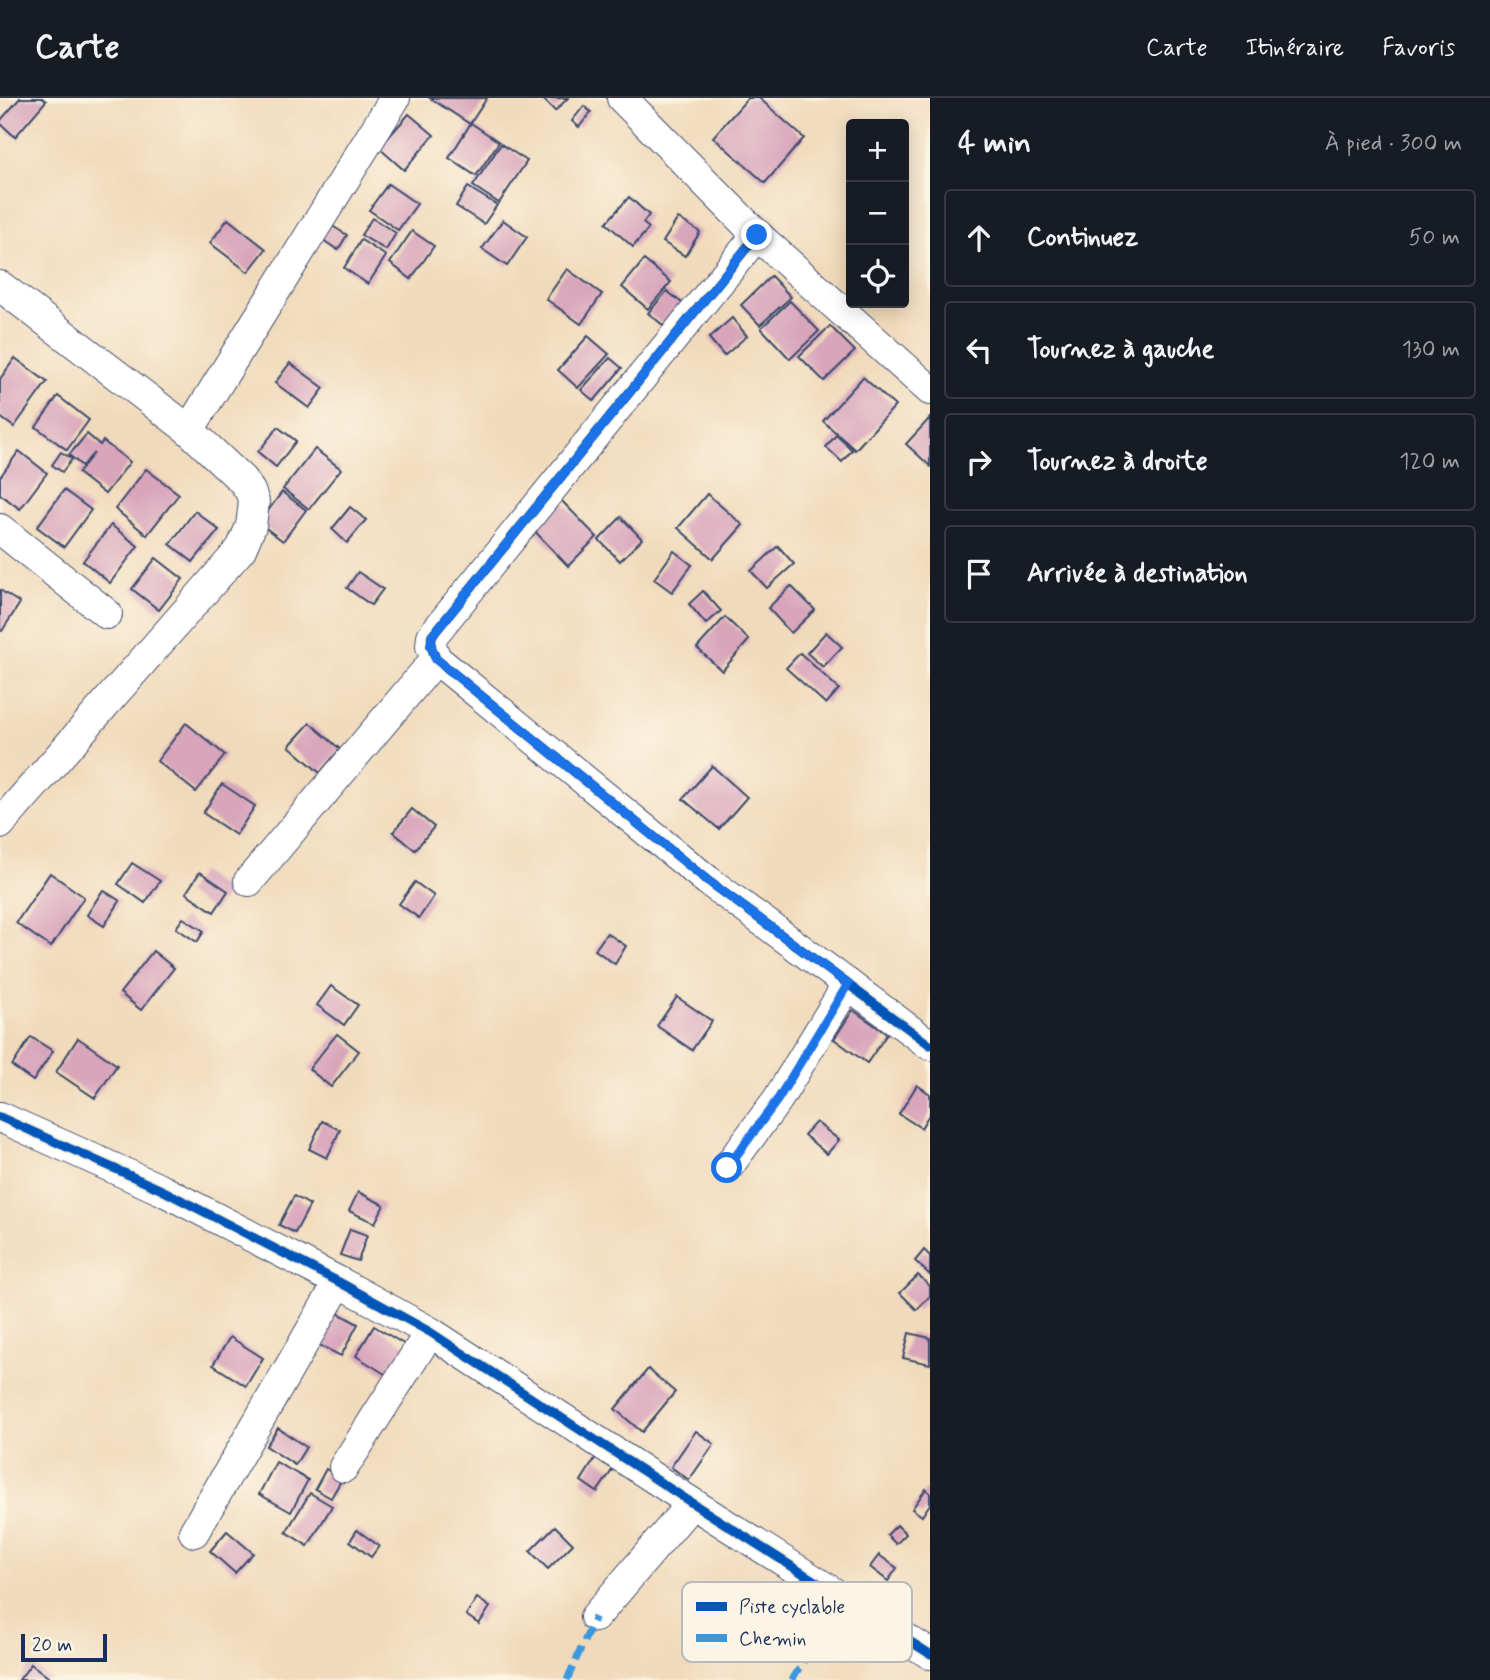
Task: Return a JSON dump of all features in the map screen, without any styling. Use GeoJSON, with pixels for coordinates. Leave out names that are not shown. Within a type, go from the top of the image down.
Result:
{"type":"FeatureCollection","features":[{"type":"Feature","properties":{"kind":"street"},"geometry":{"type":"LineString","coordinates":[[190,430],[395,98]]}},
{"type":"Feature","properties":{"kind":"street"},"geometry":{"type":"LineString","coordinates":[[622,98],[757,235],[930,390]]}},
{"type":"Feature","properties":{"kind":"street"},"geometry":{"type":"LineString","coordinates":[[757,235],[432,636],[431,646],[436,659],[707,880],[930,1045]]}},
{"type":"Feature","properties":{"kind":"street"},"geometry":{"type":"LineString","coordinates":[[0,286],[190,430],[242,480],[254,502],[251,526],[241,549],[0,824]]}},
{"type":"Feature","properties":{"kind":"street"},"geometry":{"type":"LineString","coordinates":[[0,529],[107,614]]}},
{"type":"Feature","properties":{"kind":"street"},"geometry":{"type":"LineString","coordinates":[[249,881],[436,659]]}},
{"type":"Feature","properties":{"kind":"street"},"geometry":{"type":"LineString","coordinates":[[727,1168],[778,1099],[848,984]]}},
{"type":"Feature","properties":{"kind":"street"},"geometry":{"type":"LineString","coordinates":[[0,1117],[162,1190],[430,1332],[817,1582]]}},
{"type":"Feature","properties":{"kind":"street"},"geometry":{"type":"LineString","coordinates":[[194,1532],[339,1282]]}},
{"type":"Feature","properties":{"kind":"street"},"geometry":{"type":"LineString","coordinates":[[344,1467],[430,1332]]}},
{"type":"Feature","properties":{"kind":"street"},"geometry":{"type":"LineString","coordinates":[[595,1617],[692,1503]]}},
{"type":"Feature","properties":{"kind":"street"},"geometry":{"type":"LineString","coordinates":[[912,1643],[930,1654]]}},
{"type":"Feature","properties":{"kind":"building"},"geometry":{"type":"Polygon","coordinates":[[[20,98],[42,98],[46,101],[15,137],[0,121],[20,98]]]}},
{"type":"Feature","properties":{"kind":"building"},"geometry":{"type":"Polygon","coordinates":[[[430,98],[487,98],[470,124],[430,98]]]}},
{"type":"Feature","properties":{"kind":"building"},"geometry":{"type":"Polygon","coordinates":[[[542,98],[568,98],[555,111],[542,98]]]}},
{"type":"Feature","properties":{"kind":"building"},"geometry":{"type":"Polygon","coordinates":[[[748,98],[759,98],[804,138],[765,183],[713,137],[748,98]]]}},
{"type":"Feature","properties":{"kind":"building"},"geometry":{"type":"Polygon","coordinates":[[[584,106],[591,112],[579,127],[572,121],[584,106]]]}},
{"type":"Feature","properties":{"kind":"building"},"geometry":{"type":"Polygon","coordinates":[[[409,114],[434,135],[404,170],[379,148],[409,114]]]}},
{"type":"Feature","properties":{"kind":"building"},"geometry":{"type":"Polygon","coordinates":[[[471,123],[499,142],[476,176],[449,158],[471,123]]]}},
{"type":"Feature","properties":{"kind":"building"},"geometry":{"type":"Polygon","coordinates":[[[501,144],[527,161],[499,203],[473,186],[501,144]]]}},
{"type":"Feature","properties":{"kind":"building"},"geometry":{"type":"Polygon","coordinates":[[[388,184],[417,204],[398,230],[369,210],[388,184]]]}},
{"type":"Feature","properties":{"kind":"building"},"geometry":{"type":"Polygon","coordinates":[[[468,187],[497,205],[484,224],[456,206],[468,187]]]}},
{"type":"Feature","properties":{"kind":"building"},"geometry":{"type":"Polygon","coordinates":[[[629,197],[649,215],[643,223],[649,228],[633,247],[606,223],[629,197]]]}},
{"type":"Feature","properties":{"kind":"building"},"geometry":{"type":"Polygon","coordinates":[[[372,218],[396,233],[386,250],[361,235],[372,218]]]}},
{"type":"Feature","properties":{"kind":"building"},"geometry":{"type":"Polygon","coordinates":[[[678,218],[700,232],[685,256],[663,242],[678,218]]]}},
{"type":"Feature","properties":{"kind":"building"},"geometry":{"type":"Polygon","coordinates":[[[228,219],[266,249],[248,272],[210,243],[228,219]]]}},
{"type":"Feature","properties":{"kind":"building"},"geometry":{"type":"Polygon","coordinates":[[[503,220],[527,237],[507,266],[482,249],[503,220]]]}},
{"type":"Feature","properties":{"kind":"building"},"geometry":{"type":"Polygon","coordinates":[[[329,224],[347,235],[338,250],[320,238],[329,224]]]}},
{"type":"Feature","properties":{"kind":"building"},"geometry":{"type":"Polygon","coordinates":[[[412,231],[434,246],[411,279],[390,263],[412,231]]]}},
{"type":"Feature","properties":{"kind":"building"},"geometry":{"type":"Polygon","coordinates":[[[361,240],[386,256],[368,284],[344,268],[361,240]]]}},
{"type":"Feature","properties":{"kind":"building"},"geometry":{"type":"Polygon","coordinates":[[[644,260],[671,282],[648,309],[622,287],[644,260]]]}},
{"type":"Feature","properties":{"kind":"building"},"geometry":{"type":"Polygon","coordinates":[[[567,269],[602,294],[581,324],[546,299],[567,269]]]}},
{"type":"Feature","properties":{"kind":"building"},"geometry":{"type":"Polygon","coordinates":[[[771,276],[791,297],[760,325],[741,305],[771,276]]]}},
{"type":"Feature","properties":{"kind":"building"},"geometry":{"type":"Polygon","coordinates":[[[667,291],[687,307],[668,329],[648,313],[667,291]]]}},
{"type":"Feature","properties":{"kind":"building"},"geometry":{"type":"Polygon","coordinates":[[[790,301],[819,331],[790,359],[761,328],[790,301]]]}},
{"type":"Feature","properties":{"kind":"building"},"geometry":{"type":"Polygon","coordinates":[[[732,318],[747,336],[724,356],[709,338],[732,318]]]}},
{"type":"Feature","properties":{"kind":"building"},"geometry":{"type":"Polygon","coordinates":[[[830,326],[855,351],[824,381],[799,356],[830,326]]]}},
{"type":"Feature","properties":{"kind":"building"},"geometry":{"type":"Polygon","coordinates":[[[588,336],[609,354],[578,388],[558,370],[588,336]]]}},
{"type":"Feature","properties":{"kind":"building"},"geometry":{"type":"Polygon","coordinates":[[[15,358],[47,382],[14,427],[0,417],[0,379],[15,358]]]}},
{"type":"Feature","properties":{"kind":"building"},"geometry":{"type":"Polygon","coordinates":[[[610,358],[622,368],[594,401],[581,390],[610,358]]]}},
{"type":"Feature","properties":{"kind":"building"},"geometry":{"type":"Polygon","coordinates":[[[290,363],[324,388],[309,408],[275,383],[290,363]]]}},
{"type":"Feature","properties":{"kind":"building"},"geometry":{"type":"Polygon","coordinates":[[[863,377],[895,406],[855,450],[823,421],[863,377]]]}},
{"type":"Feature","properties":{"kind":"building"},"geometry":{"type":"Polygon","coordinates":[[[58,396],[89,420],[67,450],[36,427],[58,396]]]}},
{"type":"Feature","properties":{"kind":"building"},"geometry":{"type":"Polygon","coordinates":[[[930,418],[930,466],[906,444],[930,418]]]}},
{"type":"Feature","properties":{"kind":"building"},"geometry":{"type":"Polygon","coordinates":[[[278,427],[296,441],[276,467],[258,452],[278,427]]]}},
{"type":"Feature","properties":{"kind":"building"},"geometry":{"type":"Polygon","coordinates":[[[87,434],[100,445],[103,441],[130,462],[105,494],[78,473],[94,453],[82,466],[69,455],[87,434]]]}},
{"type":"Feature","properties":{"kind":"building"},"geometry":{"type":"Polygon","coordinates":[[[836,435],[852,450],[842,462],[826,447],[836,435]]]}},
{"type":"Feature","properties":{"kind":"building"},"geometry":{"type":"Polygon","coordinates":[[[315,449],[341,469],[309,509],[283,489],[315,449]]]}},
{"type":"Feature","properties":{"kind":"building"},"geometry":{"type":"Polygon","coordinates":[[[19,451],[47,473],[20,509],[0,494],[0,477],[19,451]]]}},
{"type":"Feature","properties":{"kind":"building"},"geometry":{"type":"Polygon","coordinates":[[[61,452],[72,459],[62,472],[52,465],[61,452]]]}},
{"type":"Feature","properties":{"kind":"building"},"geometry":{"type":"Polygon","coordinates":[[[146,469],[179,494],[147,535],[115,509],[146,469]]]}},
{"type":"Feature","properties":{"kind":"building"},"geometry":{"type":"Polygon","coordinates":[[[64,490],[91,510],[64,547],[37,527],[64,490]]]}},
{"type":"Feature","properties":{"kind":"building"},"geometry":{"type":"Polygon","coordinates":[[[282,492],[306,510],[283,541],[259,523],[282,492]]]}},
{"type":"Feature","properties":{"kind":"building"},"geometry":{"type":"Polygon","coordinates":[[[707,494],[743,525],[713,559],[678,528],[707,494]]]}},
{"type":"Feature","properties":{"kind":"building"},"geometry":{"type":"Polygon","coordinates":[[[556,495],[597,537],[568,566],[527,523],[556,495]]]}},
{"type":"Feature","properties":{"kind":"building"},"geometry":{"type":"Polygon","coordinates":[[[350,507],[366,520],[347,543],[332,529],[350,507]]]}},
{"type":"Feature","properties":{"kind":"building"},"geometry":{"type":"Polygon","coordinates":[[[195,511],[219,530],[193,562],[170,544],[195,511]]]}},
{"type":"Feature","properties":{"kind":"building"},"geometry":{"type":"Polygon","coordinates":[[[621,517],[642,539],[620,561],[599,540],[621,517]]]}},
{"type":"Feature","properties":{"kind":"building"},"geometry":{"type":"Polygon","coordinates":[[[111,525],[138,546],[110,583],[83,561],[111,525]]]}},
{"type":"Feature","properties":{"kind":"building"},"geometry":{"type":"Polygon","coordinates":[[[778,546],[794,564],[767,588],[751,571],[778,546]]]}},
{"type":"Feature","properties":{"kind":"building"},"geometry":{"type":"Polygon","coordinates":[[[674,551],[692,565],[672,592],[654,579],[674,551]]]}},
{"type":"Feature","properties":{"kind":"building"},"geometry":{"type":"Polygon","coordinates":[[[156,558],[183,579],[159,610],[132,589],[156,558]]]}},
{"type":"Feature","properties":{"kind":"building"},"geometry":{"type":"Polygon","coordinates":[[[358,572],[383,589],[371,605],[347,588],[358,572]]]}},
{"type":"Feature","properties":{"kind":"building"},"geometry":{"type":"Polygon","coordinates":[[[791,586],[815,610],[791,633],[768,608],[791,586]]]}},
{"type":"Feature","properties":{"kind":"building"},"geometry":{"type":"Polygon","coordinates":[[[0,590],[20,603],[2,631],[0,630],[0,590]]]}},
{"type":"Feature","properties":{"kind":"building"},"geometry":{"type":"Polygon","coordinates":[[[703,591],[721,611],[706,624],[689,604],[703,591]]]}},
{"type":"Feature","properties":{"kind":"building"},"geometry":{"type":"Polygon","coordinates":[[[725,617],[749,640],[722,671],[697,648],[725,617]]]}},
{"type":"Feature","properties":{"kind":"building"},"geometry":{"type":"Polygon","coordinates":[[[826,632],[842,647],[823,667],[807,653],[826,632]]]}},
{"type":"Feature","properties":{"kind":"building"},"geometry":{"type":"Polygon","coordinates":[[[800,653],[839,689],[826,704],[786,668],[800,653]]]}},
{"type":"Feature","properties":{"kind":"building"},"geometry":{"type":"Polygon","coordinates":[[[186,723],[225,755],[196,792],[157,761],[186,723]]]}},
{"type":"Feature","properties":{"kind":"building"},"geometry":{"type":"Polygon","coordinates":[[[310,723],[340,749],[320,773],[289,746],[310,723]]]}},
{"type":"Feature","properties":{"kind":"building"},"geometry":{"type":"Polygon","coordinates":[[[712,766],[747,797],[719,829],[683,799],[712,766]]]}},
{"type":"Feature","properties":{"kind":"building"},"geometry":{"type":"Polygon","coordinates":[[[222,784],[255,806],[236,835],[203,813],[222,784]]]}},
{"type":"Feature","properties":{"kind":"building"},"geometry":{"type":"Polygon","coordinates":[[[412,809],[434,827],[415,850],[393,832],[412,809]]]}},
{"type":"Feature","properties":{"kind":"building"},"geometry":{"type":"Polygon","coordinates":[[[132,863],[160,881],[145,903],[118,884],[132,863]]]}},
{"type":"Feature","properties":{"kind":"building"},"geometry":{"type":"Polygon","coordinates":[[[200,872],[228,891],[214,912],[186,893],[200,872]]]}},
{"type":"Feature","properties":{"kind":"building"},"geometry":{"type":"Polygon","coordinates":[[[50,873],[84,897],[51,947],[16,923],[50,873]]]}},
{"type":"Feature","properties":{"kind":"building"},"geometry":{"type":"Polygon","coordinates":[[[415,882],[434,896],[419,918],[399,904],[415,882]]]}},
{"type":"Feature","properties":{"kind":"building"},"geometry":{"type":"Polygon","coordinates":[[[103,890],[120,901],[104,926],[87,915],[103,890]]]}},
{"type":"Feature","properties":{"kind":"building"},"geometry":{"type":"Polygon","coordinates":[[[183,918],[204,931],[197,942],[176,928],[183,918]]]}},
{"type":"Feature","properties":{"kind":"building"},"geometry":{"type":"Polygon","coordinates":[[[607,933],[626,946],[615,964],[595,950],[607,933]]]}},
{"type":"Feature","properties":{"kind":"building"},"geometry":{"type":"Polygon","coordinates":[[[153,951],[174,968],[141,1010],[120,993],[153,951]]]}},
{"type":"Feature","properties":{"kind":"building"},"geometry":{"type":"Polygon","coordinates":[[[331,986],[358,1005],[344,1025],[317,1005],[331,986]]]}},
{"type":"Feature","properties":{"kind":"building"},"geometry":{"type":"Polygon","coordinates":[[[677,997],[712,1021],[692,1050],[657,1026],[677,997]]]}},
{"type":"Feature","properties":{"kind":"building"},"geometry":{"type":"Polygon","coordinates":[[[853,1010],[887,1034],[867,1063],[834,1039],[853,1010]]]}},
{"type":"Feature","properties":{"kind":"building"},"geometry":{"type":"Polygon","coordinates":[[[337,1034],[359,1051],[331,1087],[309,1069],[337,1034]]]}},
{"type":"Feature","properties":{"kind":"building"},"geometry":{"type":"Polygon","coordinates":[[[31,1037],[53,1051],[33,1081],[12,1066],[31,1037]]]}},
{"type":"Feature","properties":{"kind":"building"},"geometry":{"type":"Polygon","coordinates":[[[78,1038],[117,1065],[95,1098],[56,1072],[78,1038]]]}},
{"type":"Feature","properties":{"kind":"building"},"geometry":{"type":"Polygon","coordinates":[[[917,1085],[930,1094],[930,1113],[921,1128],[899,1114],[917,1085]]]}},
{"type":"Feature","properties":{"kind":"building"},"geometry":{"type":"Polygon","coordinates":[[[322,1121],[340,1130],[327,1158],[309,1149],[322,1121]]]}},
{"type":"Feature","properties":{"kind":"building"},"geometry":{"type":"Polygon","coordinates":[[[816,1122],[839,1140],[827,1154],[804,1135],[816,1122]]]}},
{"type":"Feature","properties":{"kind":"building"},"geometry":{"type":"Polygon","coordinates":[[[358,1192],[384,1205],[375,1223],[349,1211],[358,1192]]]}},
{"type":"Feature","properties":{"kind":"building"},"geometry":{"type":"Polygon","coordinates":[[[294,1196],[310,1205],[295,1233],[279,1225],[294,1196]]]}},
{"type":"Feature","properties":{"kind":"building"},"geometry":{"type":"Polygon","coordinates":[[[350,1229],[367,1235],[358,1261],[340,1255],[350,1229]]]}},
{"type":"Feature","properties":{"kind":"building"},"geometry":{"type":"Polygon","coordinates":[[[924,1250],[930,1256],[930,1275],[915,1261],[924,1250]]]}},
{"type":"Feature","properties":{"kind":"building"},"geometry":{"type":"Polygon","coordinates":[[[918,1275],[930,1286],[930,1296],[917,1310],[900,1293],[918,1275]]]}},
{"type":"Feature","properties":{"kind":"building"},"geometry":{"type":"Polygon","coordinates":[[[336,1312],[358,1324],[341,1356],[319,1345],[336,1312]]]}},
{"type":"Feature","properties":{"kind":"building"},"geometry":{"type":"Polygon","coordinates":[[[374,1326],[407,1346],[388,1376],[356,1356],[374,1326]]]}},
{"type":"Feature","properties":{"kind":"building"},"geometry":{"type":"Polygon","coordinates":[[[909,1333],[930,1338],[930,1364],[903,1358],[909,1333]]]}},
{"type":"Feature","properties":{"kind":"building"},"geometry":{"type":"Polygon","coordinates":[[[230,1337],[263,1358],[246,1386],[213,1365],[230,1337]]]}},
{"type":"Feature","properties":{"kind":"building"},"geometry":{"type":"Polygon","coordinates":[[[648,1369],[675,1392],[642,1432],[615,1409],[648,1369]]]}},
{"type":"Feature","properties":{"kind":"building"},"geometry":{"type":"Polygon","coordinates":[[[278,1428],[306,1447],[295,1465],[266,1446],[278,1428]]]}},
{"type":"Feature","properties":{"kind":"building"},"geometry":{"type":"Polygon","coordinates":[[[696,1431],[714,1444],[689,1480],[671,1467],[696,1431]]]}},
{"type":"Feature","properties":{"kind":"building"},"geometry":{"type":"Polygon","coordinates":[[[596,1457],[613,1469],[597,1492],[581,1481],[596,1457]]]}},
{"type":"Feature","properties":{"kind":"building"},"geometry":{"type":"Polygon","coordinates":[[[276,1462],[308,1480],[291,1512],[259,1494],[276,1462]]]}},
{"type":"Feature","properties":{"kind":"building"},"geometry":{"type":"Polygon","coordinates":[[[326,1469],[342,1479],[331,1498],[315,1489],[326,1469]]]}},
{"type":"Feature","properties":{"kind":"building"},"geometry":{"type":"Polygon","coordinates":[[[926,1489],[930,1493],[930,1504],[922,1516],[912,1509],[926,1489]]]}},
{"type":"Feature","properties":{"kind":"building"},"geometry":{"type":"Polygon","coordinates":[[[310,1493],[332,1506],[308,1546],[286,1532],[310,1493]]]}},
{"type":"Feature","properties":{"kind":"building"},"geometry":{"type":"Polygon","coordinates":[[[897,1525],[906,1534],[896,1544],[887,1535],[897,1525]]]}},
{"type":"Feature","properties":{"kind":"building"},"geometry":{"type":"Polygon","coordinates":[[[555,1526],[573,1544],[548,1569],[530,1551],[555,1526]]]}},
{"type":"Feature","properties":{"kind":"building"},"geometry":{"type":"Polygon","coordinates":[[[357,1530],[379,1546],[371,1557],[350,1541],[357,1530]]]}},
{"type":"Feature","properties":{"kind":"building"},"geometry":{"type":"Polygon","coordinates":[[[227,1531],[253,1553],[235,1573],[210,1551],[227,1531]]]}},
{"type":"Feature","properties":{"kind":"building"},"geometry":{"type":"Polygon","coordinates":[[[879,1555],[897,1568],[888,1581],[870,1567],[879,1555]]]}},
{"type":"Feature","properties":{"kind":"building"},"geometry":{"type":"Polygon","coordinates":[[[477,1598],[490,1607],[479,1624],[466,1615],[477,1598]]]}},
{"type":"Feature","properties":{"kind":"building"},"geometry":{"type":"Polygon","coordinates":[[[31,1664],[52,1680],[19,1680],[31,1664]]]}},
{"type":"Feature","properties":{"kind":"marked path"},"geometry":{"type":"LineString","coordinates":[[567,1680],[595,1617]]}},
{"type":"Feature","properties":{"kind":"marked path"},"geometry":{"type":"LineString","coordinates":[[792,1680],[803,1662]]}},
{"type":"Feature","properties":{"kind":"cycle path"},"geometry":{"type":"LineString","coordinates":[[757,235],[432,636],[431,646],[436,659],[707,880],[930,1045]]}},
{"type":"Feature","properties":{"kind":"cycle path"},"geometry":{"type":"LineString","coordinates":[[0,1117],[162,1190],[430,1332],[817,1582]]}},
{"type":"Feature","properties":{"kind":"cycle path"},"geometry":{"type":"LineString","coordinates":[[912,1643],[930,1654]]}},
{"type":"Feature","properties":{"kind":"route"},"geometry":{"type":"LineString","coordinates":[[727,1168],[778,1099],[848,984],[707,880],[436,659],[431,646],[432,636],[757,235]]}}]}
